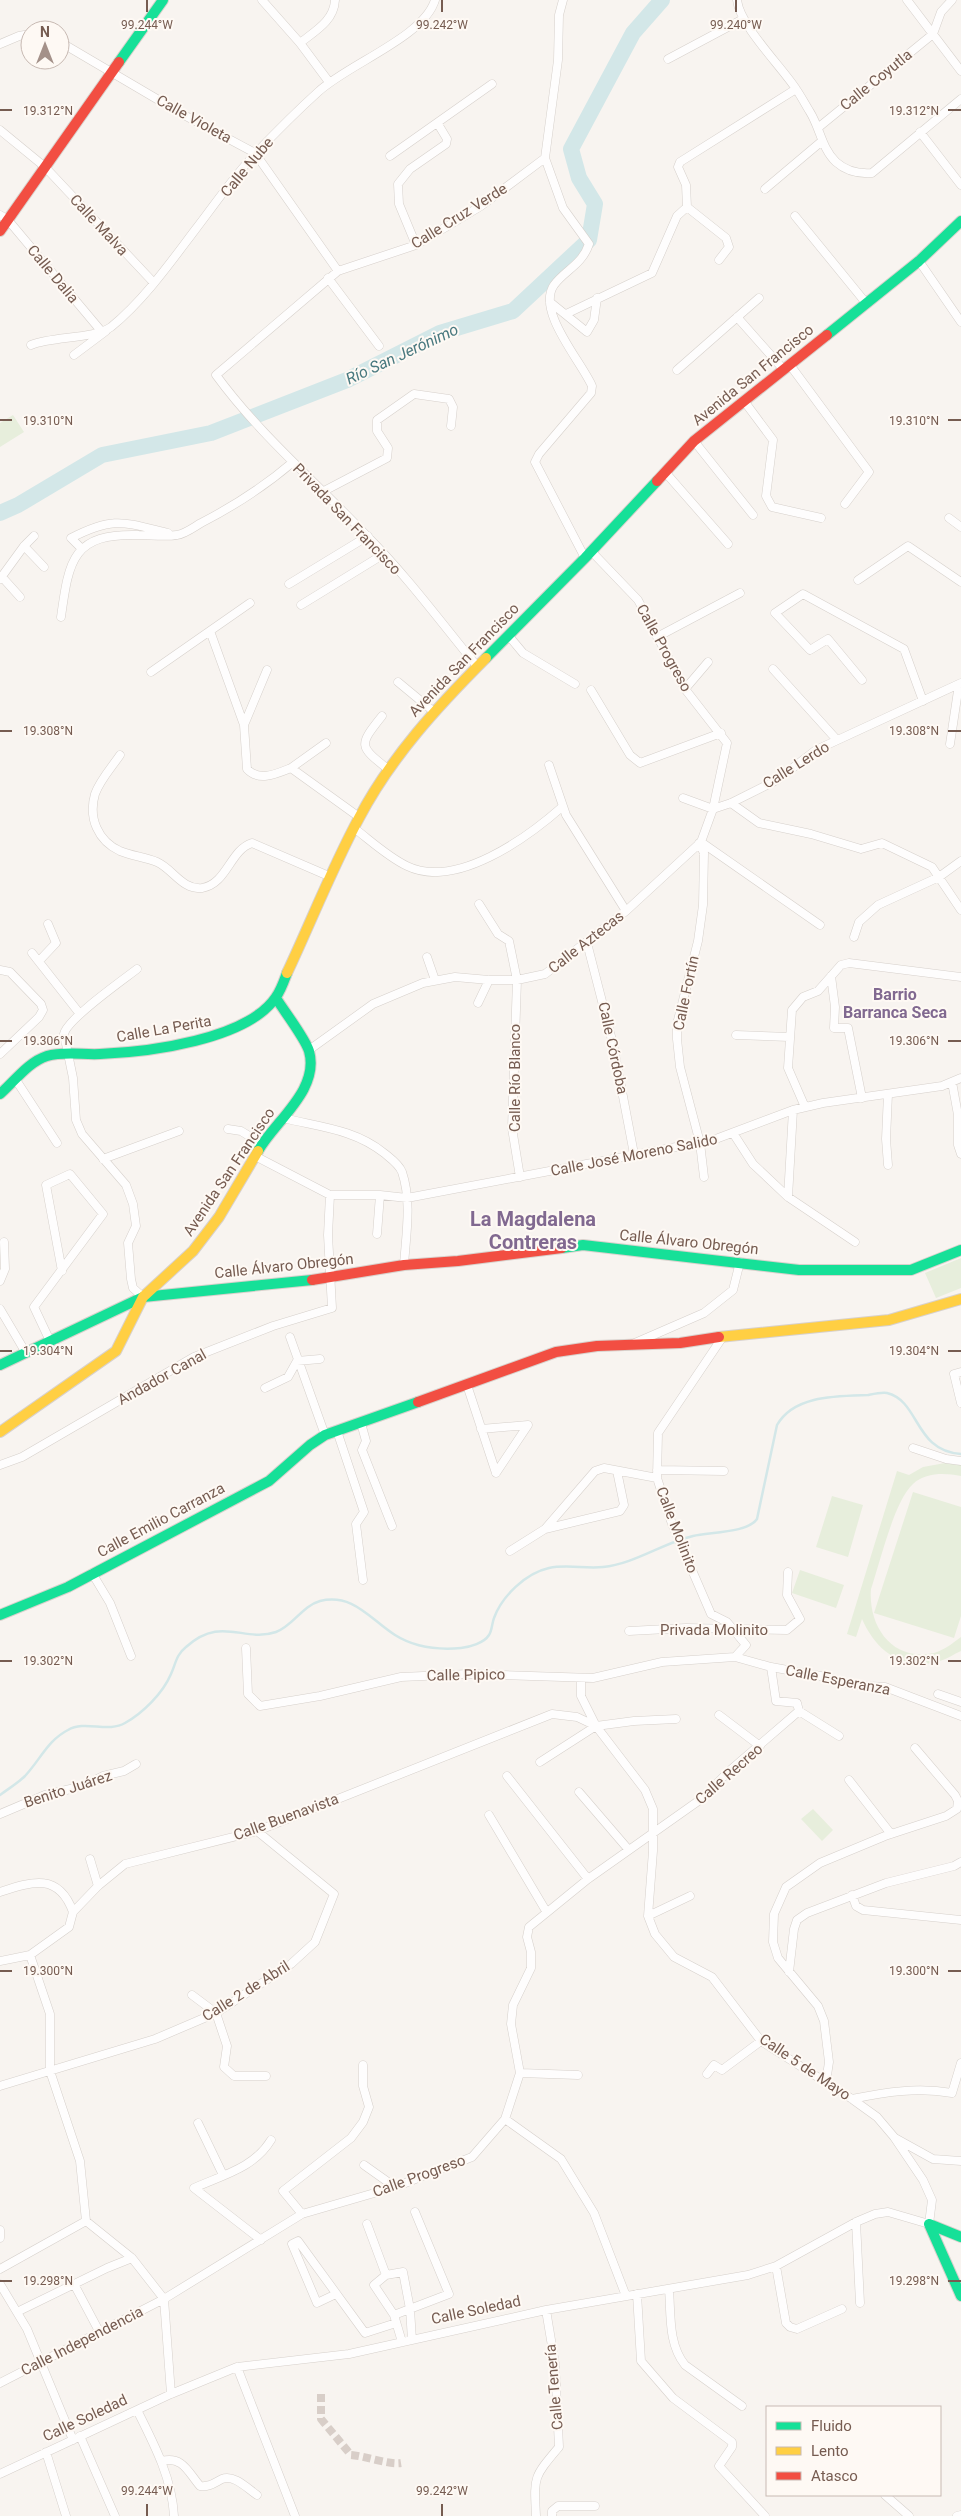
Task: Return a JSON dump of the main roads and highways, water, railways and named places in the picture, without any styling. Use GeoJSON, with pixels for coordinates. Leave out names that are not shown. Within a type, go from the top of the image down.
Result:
{"type":"FeatureCollection","features":[{"type":"Feature","properties":{"kind":"waterway","name":"Río San Jerónimo"},"geometry":{"type":"LineString","coordinates":[[0,513],[18,505],[102,455],[211,433],[347,380],[440,333],[513,311],[589,240],[595,204],[579,178],[571,149],[633,33],[662,0]]}},
{"type":"Feature","properties":{"kind":"waterway"},"geometry":{"type":"LineString","coordinates":[[0,1795],[25,1776],[61,1734],[75,1727],[82,1726],[118,1726],[139,1714],[163,1688],[178,1656],[183,1650],[199,1638],[210,1633],[221,1631],[253,1634],[276,1632],[288,1625],[308,1607],[320,1601],[332,1600],[352,1604],[395,1635],[418,1645],[453,1649],[465,1647],[487,1638],[491,1631],[493,1620],[509,1594],[524,1580],[540,1571],[556,1567],[603,1567],[615,1565],[682,1539],[728,1531],[752,1524],[757,1519],[777,1425],[785,1415],[805,1403],[830,1397],[887,1393],[898,1398],[906,1405],[934,1444],[946,1451],[961,1454]]}},
{"type":"Feature","properties":{"kind":"tunnel"},"geometry":{"type":"LineString","coordinates":[[321,2394],[321,2419],[351,2455],[390,2463],[401,2463]]}},
{"type":"Feature","properties":{"kind":"district","name":"Barrio Barranca Seca"},"geometry":{"type":"Point","coordinates":[895,1003]}},
{"type":"Feature","properties":{"kind":"district","name":"La Magdalena Contreras"},"geometry":{"type":"Point","coordinates":[533,1230]}}]}
